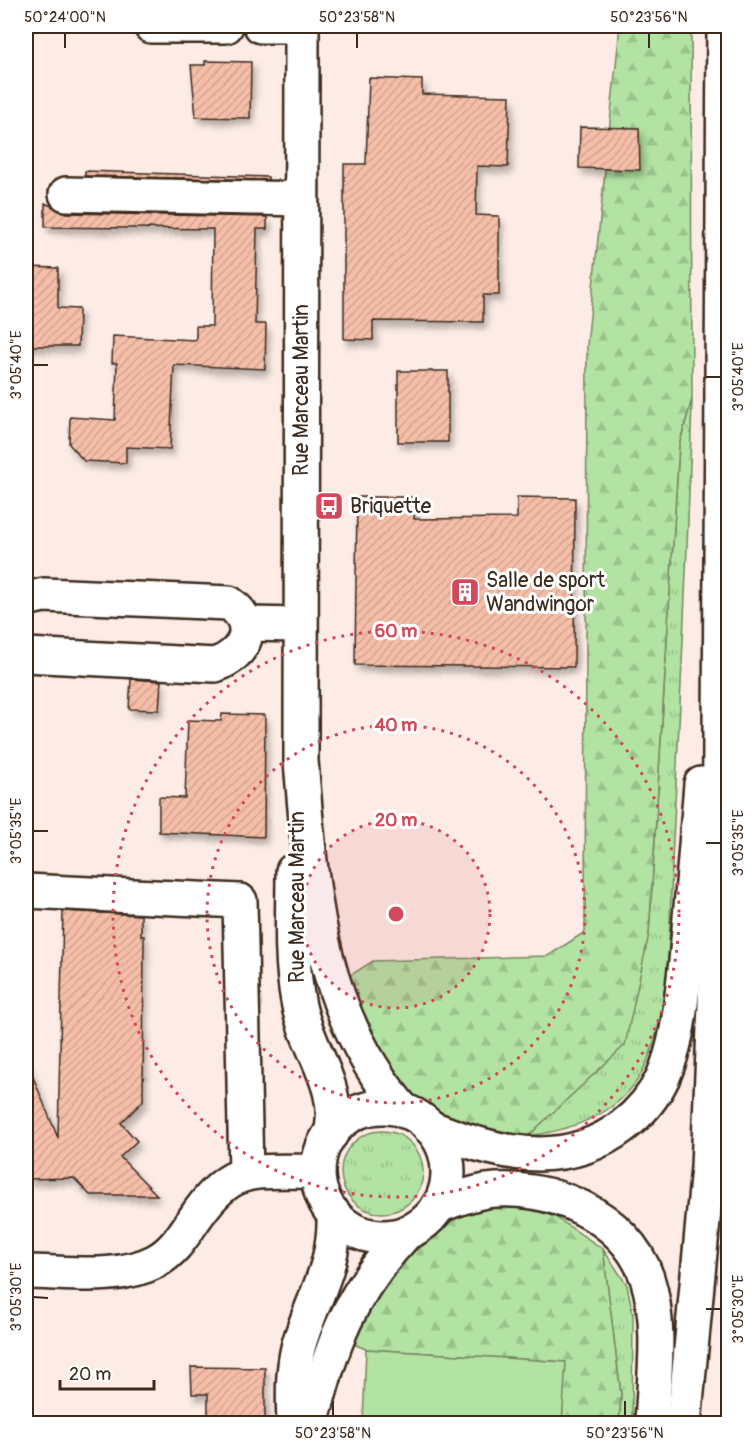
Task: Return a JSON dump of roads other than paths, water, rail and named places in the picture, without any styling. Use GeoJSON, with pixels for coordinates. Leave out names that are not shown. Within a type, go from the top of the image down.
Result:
{"type":"FeatureCollection","features":[{"type":"Feature","properties":{"kind":"main road"},"geometry":{"type":"LineString","coordinates":[[151,26],[226,26]]}},
{"type":"Feature","properties":{"kind":"main road"},"geometry":{"type":"LineString","coordinates":[[261,26],[302,26]]}},
{"type":"Feature","properties":{"kind":"main road","name":"Rue Marceau Martin"},"geometry":{"type":"LineString","coordinates":[[301,761],[293,844],[295,971],[301,1018],[331,1092],[334,1117],[331,1134],[322,1152],[318,1171],[323,1199],[334,1214],[349,1228],[367,1235],[388,1237],[407,1232],[425,1222],[438,1206],[447,1180],[446,1161],[440,1143],[384,1088],[364,1056],[345,1019],[331,978],[314,904],[301,761],[302,26]]}},
{"type":"Feature","properties":{"kind":"main road"},"geometry":{"type":"LineString","coordinates":[[684,1424],[704,1228],[713,1097],[719,912],[723,537],[724,26]]}},
{"type":"Feature","properties":{"kind":"main road"},"geometry":{"type":"LineString","coordinates":[[66,194],[302,200]]}},
{"type":"Feature","properties":{"kind":"main road"},"geometry":{"type":"LineString","coordinates":[[416,1119],[456,1138],[512,1153],[562,1154],[579,1150],[611,1136],[640,1111],[663,1078],[680,1013],[688,944],[723,537]]}},
{"type":"Feature","properties":{"kind":"main road"},"geometry":{"type":"LineString","coordinates":[[26,598],[44,596],[229,603],[240,611],[247,624],[243,645],[230,660],[214,665],[26,655]]}},
{"type":"Feature","properties":{"kind":"main road"},"geometry":{"type":"LineString","coordinates":[[247,624],[300,625]]}},
{"type":"Feature","properties":{"kind":"main road"},"geometry":{"type":"LineString","coordinates":[[26,891],[240,901],[246,1173]]}},
{"type":"Feature","properties":{"kind":"main road","name":"Rue Marceau Martin"},"geometry":{"type":"LineString","coordinates":[[331,1134],[346,1119],[364,1111],[384,1108],[416,1119]]}},
{"type":"Feature","properties":{"kind":"main road"},"geometry":{"type":"LineString","coordinates":[[26,1272],[127,1271],[157,1261],[180,1241],[218,1188],[226,1181],[246,1173],[318,1171]]}},
{"type":"Feature","properties":{"kind":"main road"},"geometry":{"type":"LineString","coordinates":[[438,1206],[487,1191],[540,1194],[579,1206],[623,1236],[642,1265],[651,1296],[654,1338],[652,1424]]}},
{"type":"Feature","properties":{"kind":"main road","name":"Rue Marceau Martin"},"geometry":{"type":"LineString","coordinates":[[294,1424],[297,1355],[304,1329],[328,1269],[334,1242],[334,1214]]}},
{"type":"Feature","properties":{"kind":"main road","name":"Rue Marceau Martin"},"geometry":{"type":"LineString","coordinates":[[311,1424],[335,1342],[354,1300],[375,1267],[407,1232]]}},
{"type":"Feature","properties":{"kind":"place","name":"Briquette"},"geometry":{"type":"Point","coordinates":[329,506]}},
{"type":"Feature","properties":{"kind":"place","name":"Salle de sport Wandwingor"},"geometry":{"type":"Point","coordinates":[465,592]}}]}
